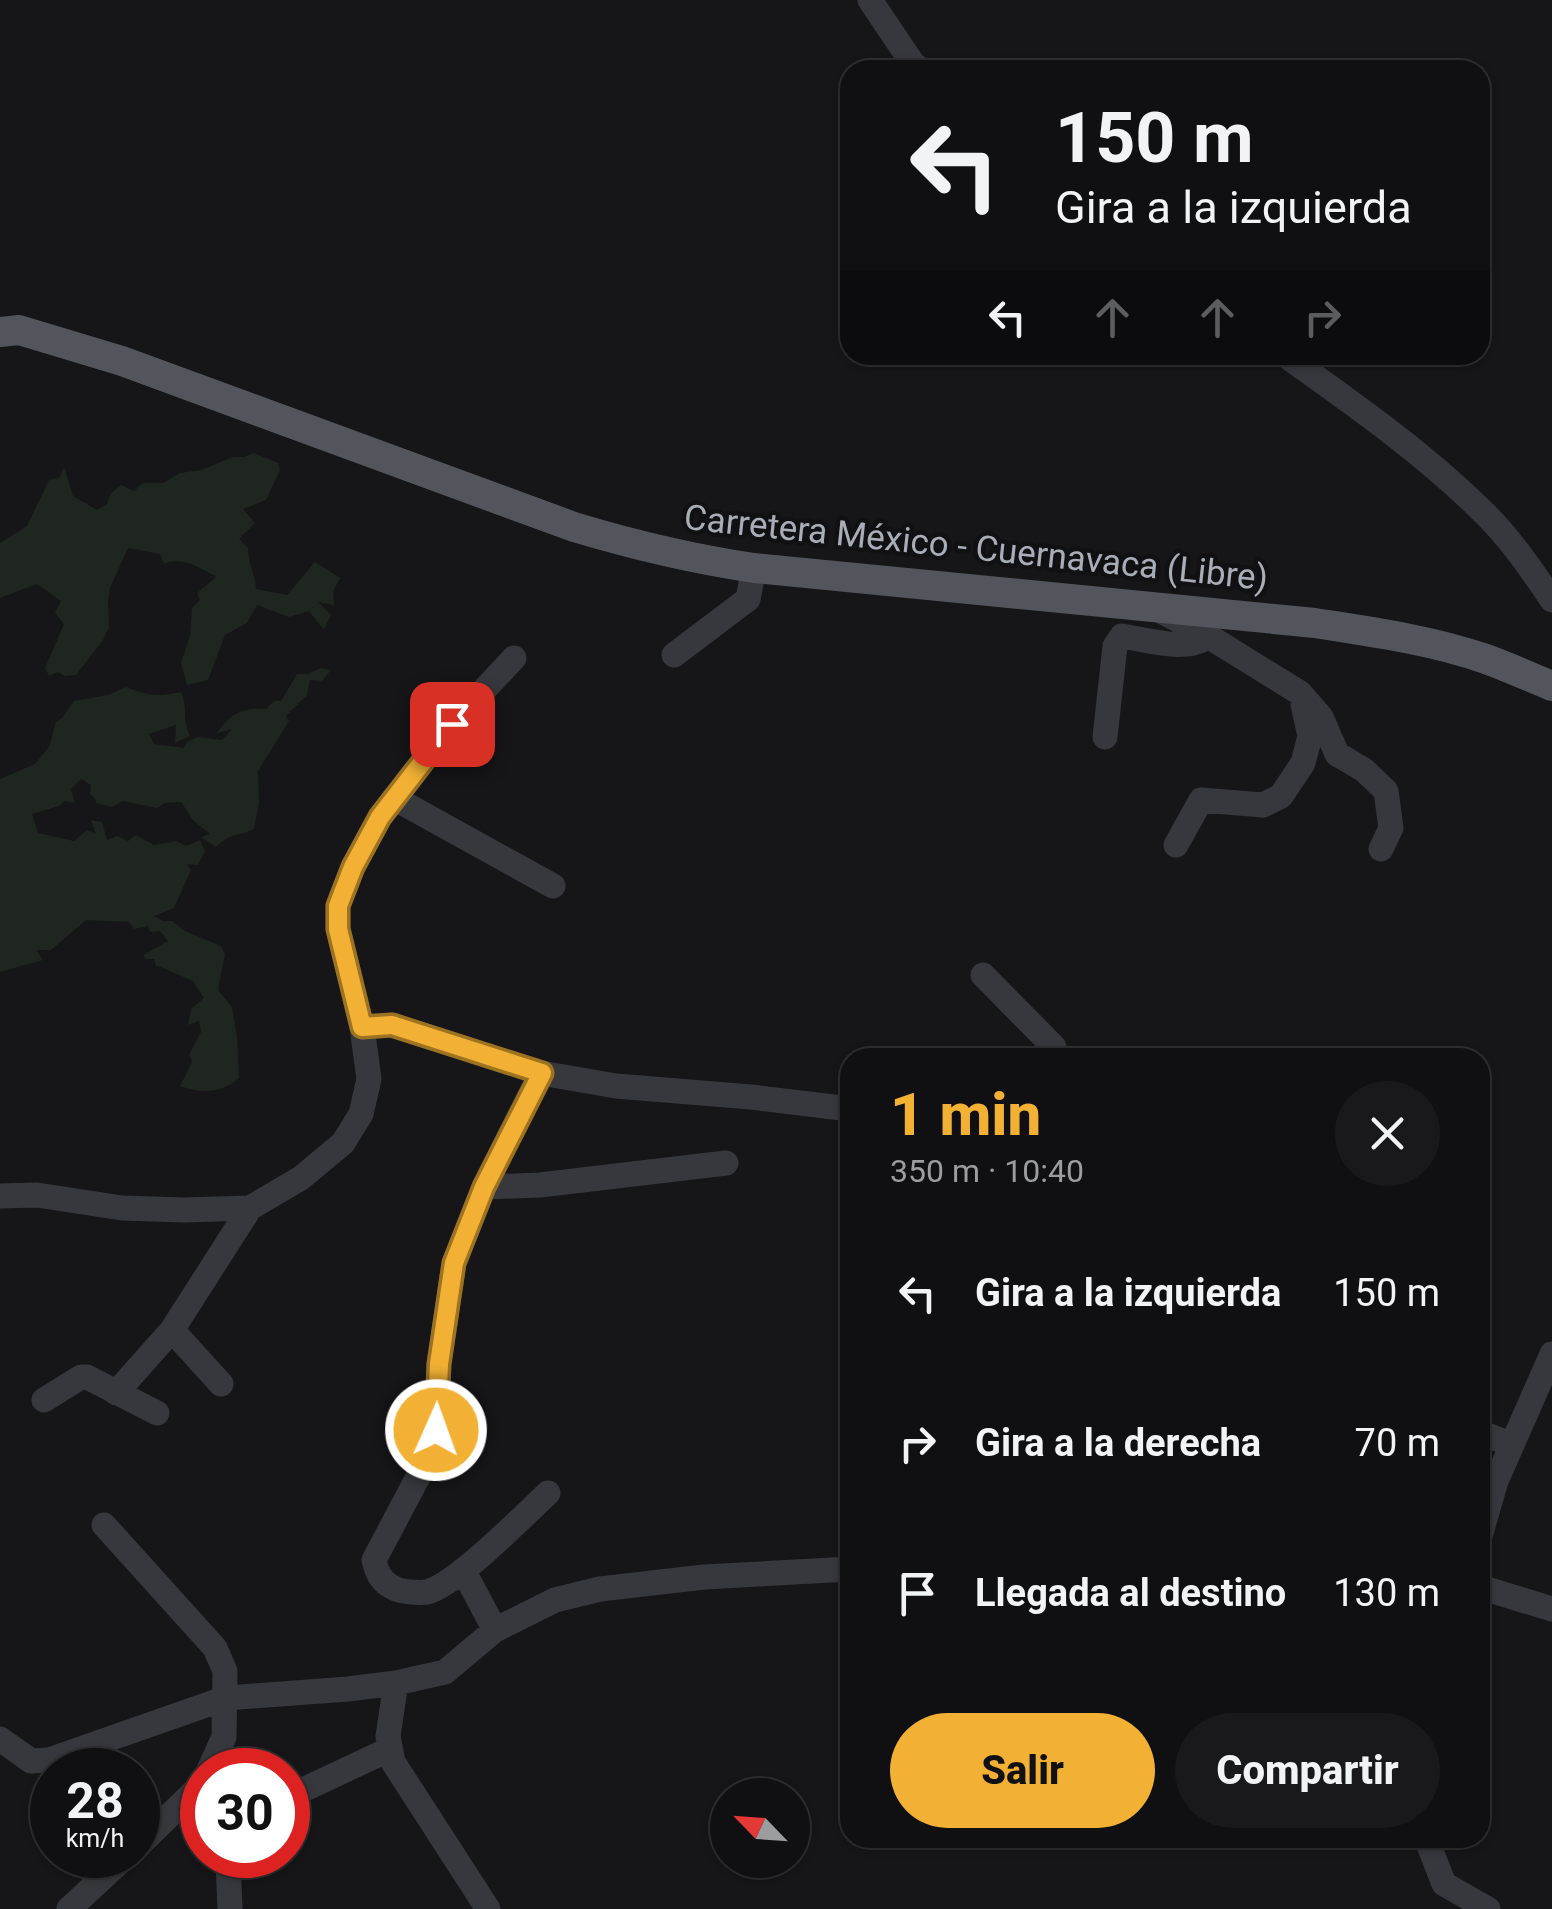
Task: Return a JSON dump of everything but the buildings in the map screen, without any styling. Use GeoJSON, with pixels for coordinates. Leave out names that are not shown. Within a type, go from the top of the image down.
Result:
{"type":"FeatureCollection","features":[{"type":"Feature","properties":{"kind":"main road","name":"Carretera México - Cuernavaca (Libre)"},"geometry":{"type":"LineString","coordinates":[[0,332],[19,330],[122,361],[574,527],[651,549],[754,568],[1316,623],[1393,635],[1485,659],[1552,686]]}},
{"type":"Feature","properties":{"kind":"street"},"geometry":{"type":"LineString","coordinates":[[870,0],[910,60]]}},
{"type":"Feature","properties":{"kind":"street"},"geometry":{"type":"LineString","coordinates":[[1298,365],[1434,468],[1483,511],[1552,600]]}},
{"type":"Feature","properties":{"kind":"street"},"geometry":{"type":"LineString","coordinates":[[674,656],[748,599],[754,568]]}},
{"type":"Feature","properties":{"kind":"street"},"geometry":{"type":"LineString","coordinates":[[1150,605],[1300,693],[1322,717],[1337,754],[1364,770],[1386,790],[1391,828],[1381,848]]}},
{"type":"Feature","properties":{"kind":"street"},"geometry":{"type":"LineString","coordinates":[[1105,737],[1115,646],[1122,636],[1188,646],[1208,636]]}},
{"type":"Feature","properties":{"kind":"street"},"geometry":{"type":"LineString","coordinates":[[116,1394],[172,1330],[250,1208],[301,1178],[343,1143],[361,1114],[369,1078],[362,1027],[338,929],[338,906],[353,867],[380,817],[452,724],[514,658]]}},
{"type":"Feature","properties":{"kind":"street"},"geometry":{"type":"LineString","coordinates":[[1176,845],[1201,800],[1262,806],[1281,796],[1303,763],[1310,736],[1300,693]]}},
{"type":"Feature","properties":{"kind":"street"},"geometry":{"type":"LineString","coordinates":[[394,798],[553,886]]}},
{"type":"Feature","properties":{"kind":"street"},"geometry":{"type":"LineString","coordinates":[[983,974],[1054,1048]]}},
{"type":"Feature","properties":{"kind":"street"},"geometry":{"type":"LineString","coordinates":[[362,1027],[392,1025],[542,1073],[616,1086],[751,1096],[840,1108]]}},
{"type":"Feature","properties":{"kind":"street"},"geometry":{"type":"LineString","coordinates":[[542,1073],[484,1187],[454,1263],[439,1364],[436,1430],[427,1460],[374,1560],[377,1574],[399,1591],[427,1592],[463,1570],[548,1493]]}},
{"type":"Feature","properties":{"kind":"street"},"geometry":{"type":"LineString","coordinates":[[484,1187],[540,1185],[726,1163]]}},
{"type":"Feature","properties":{"kind":"street"},"geometry":{"type":"LineString","coordinates":[[0,1196],[38,1195],[122,1208],[250,1208]]}},
{"type":"Feature","properties":{"kind":"street"},"geometry":{"type":"LineString","coordinates":[[172,1330],[221,1384]]}},
{"type":"Feature","properties":{"kind":"street"},"geometry":{"type":"LineString","coordinates":[[1490,1502],[1552,1354]]}},
{"type":"Feature","properties":{"kind":"street"},"geometry":{"type":"LineString","coordinates":[[44,1400],[86,1377],[157,1413]]}},
{"type":"Feature","properties":{"kind":"street"},"geometry":{"type":"LineString","coordinates":[[1490,1436],[1512,1445]]}},
{"type":"Feature","properties":{"kind":"street"},"geometry":{"type":"LineString","coordinates":[[104,1525],[216,1648],[225,1671],[226,1698],[224,1738],[219,1748]]}},
{"type":"Feature","properties":{"kind":"street"},"geometry":{"type":"LineString","coordinates":[[463,1570],[495,1630]]}},
{"type":"Feature","properties":{"kind":"street"},"geometry":{"type":"LineString","coordinates":[[0,1738],[31,1760],[49,1760],[226,1698],[396,1683],[446,1672],[495,1630],[555,1600],[600,1588],[704,1577],[840,1570]]}},
{"type":"Feature","properties":{"kind":"street"},"geometry":{"type":"LineString","coordinates":[[1490,1590],[1552,1609]]}},
{"type":"Feature","properties":{"kind":"street"},"geometry":{"type":"LineString","coordinates":[[396,1683],[388,1736],[392,1762],[488,1909]]}},
{"type":"Feature","properties":{"kind":"street"},"geometry":{"type":"LineString","coordinates":[[310,1787],[390,1749]]}},
{"type":"Feature","properties":{"kind":"street"},"geometry":{"type":"LineString","coordinates":[[160,1825],[180,1805]]}},
{"type":"Feature","properties":{"kind":"street"},"geometry":{"type":"LineString","coordinates":[[1430,1848],[1444,1884],[1488,1909]]}},
{"type":"Feature","properties":{"kind":"street"},"geometry":{"type":"LineString","coordinates":[[69,1909],[103,1878]]}},
{"type":"Feature","properties":{"kind":"street"},"geometry":{"type":"LineString","coordinates":[[229,1878],[230,1909]]}},
{"type":"Feature","properties":{"kind":"shaded area"},"geometry":{"type":"Polygon","coordinates":[[[254,453],[278,463],[280,470],[266,500],[243,509],[255,523],[239,539],[248,548],[256,589],[287,595],[315,562],[340,578],[333,592],[334,605],[318,602],[331,615],[324,630],[309,611],[289,617],[257,605],[247,623],[225,635],[208,680],[187,685],[181,663],[190,636],[192,608],[200,600],[197,593],[216,577],[191,564],[164,564],[160,554],[128,548],[110,588],[109,627],[103,640],[76,675],[58,672],[49,676],[45,668],[64,624],[55,613],[61,601],[37,584],[0,598],[0,543],[27,526],[49,480],[60,477],[64,467],[73,496],[97,510],[107,504],[111,493],[121,485],[134,491],[143,483],[163,483],[180,473],[254,453]]]}},
{"type":"Feature","properties":{"kind":"shaded area"},"geometry":{"type":"Polygon","coordinates":[[[321,668],[331,670],[322,681],[310,680],[307,695],[286,716],[289,721],[258,771],[259,803],[254,829],[231,836],[216,847],[201,837],[210,834],[193,820],[181,802],[157,808],[123,801],[112,807],[96,803],[90,794],[91,785],[81,779],[71,789],[75,803],[64,801],[32,814],[38,833],[74,841],[87,830],[96,834],[91,820],[102,822],[107,840],[117,836],[128,841],[136,835],[154,845],[176,841],[186,846],[200,840],[205,851],[198,865],[187,864],[191,870],[174,908],[154,916],[221,946],[225,954],[218,990],[232,1007],[239,1078],[211,1091],[180,1086],[201,1032],[199,1021],[188,1025],[191,1009],[204,998],[193,981],[143,955],[168,941],[160,931],[150,932],[148,926],[134,929],[129,922],[86,920],[51,950],[36,950],[43,960],[0,972],[0,779],[35,764],[49,747],[56,722],[74,701],[108,695],[126,687],[153,695],[181,692],[190,736],[175,743],[176,725],[149,734],[154,744],[184,748],[198,737],[222,740],[232,729],[217,733],[232,717],[281,701],[297,674],[321,668]]]}},
{"type":"Feature","properties":{"kind":"route"},"geometry":{"type":"LineString","coordinates":[[436,1430],[439,1364],[454,1263],[484,1187],[542,1073],[392,1025],[362,1027],[338,929],[338,906],[353,867],[380,817],[452,724]]}}]}
